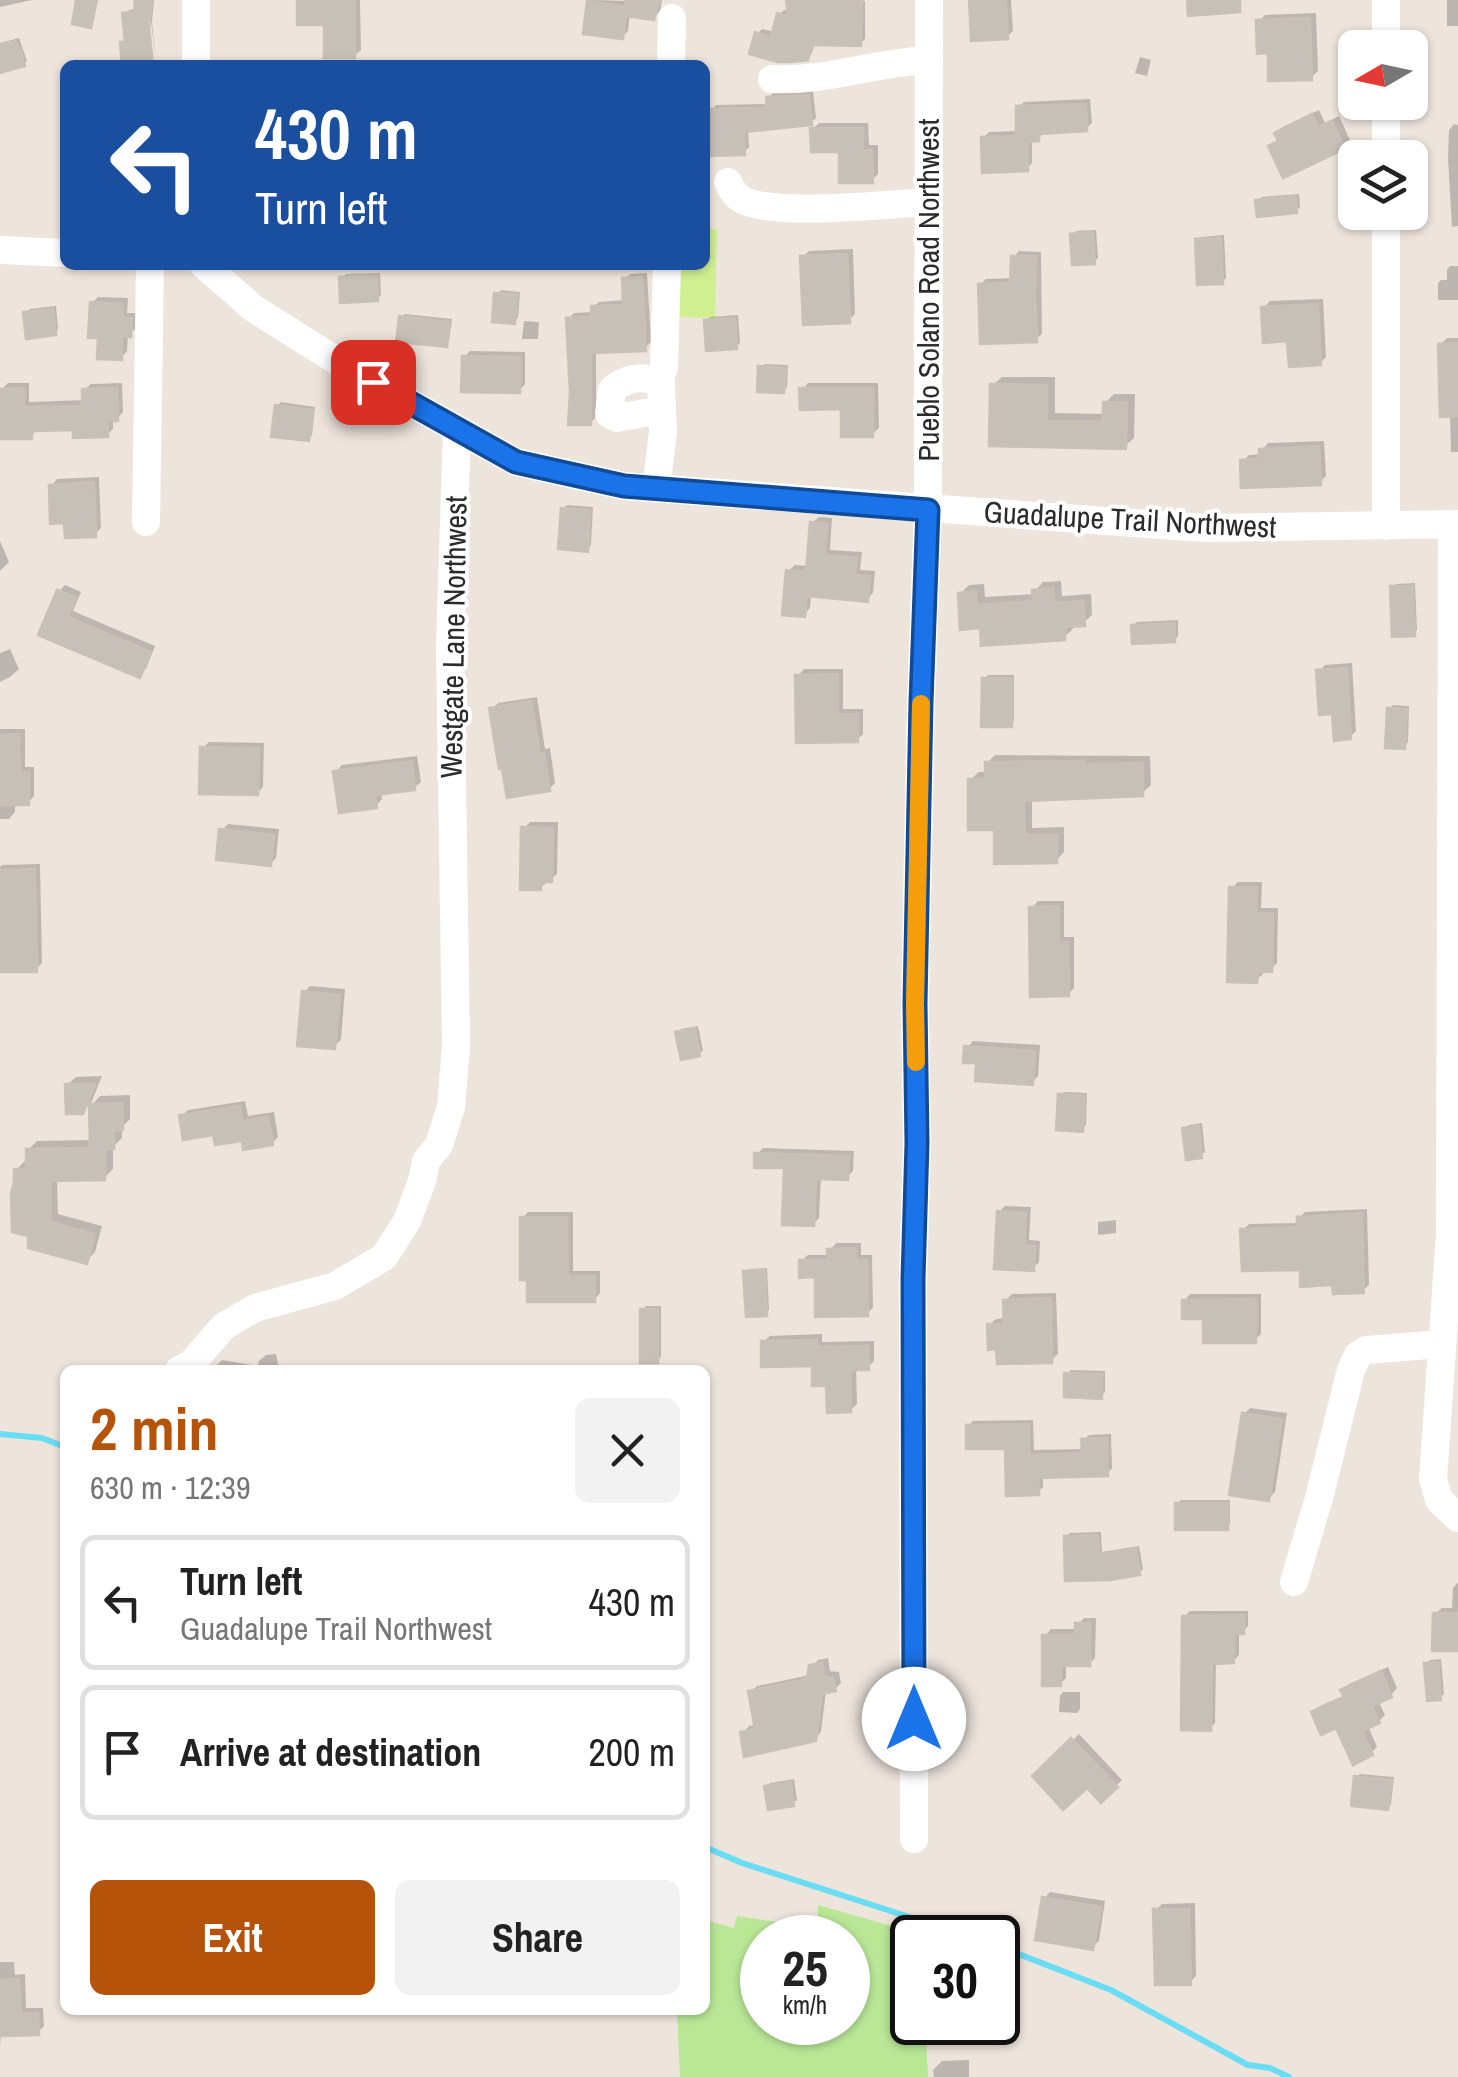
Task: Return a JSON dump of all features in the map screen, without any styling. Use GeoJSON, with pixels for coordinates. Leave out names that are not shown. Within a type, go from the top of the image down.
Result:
{"type":"FeatureCollection","features":[{"type":"Feature","properties":{"kind":"street"},"geometry":{"type":"LineString","coordinates":[[196,0],[196,60]]}},
{"type":"Feature","properties":{"kind":"street","name":"Pueblo Solano Road Northwest"},"geometry":{"type":"LineString","coordinates":[[914,1839],[915,1003],[928,510],[929,0]]}},
{"type":"Feature","properties":{"kind":"street"},"geometry":{"type":"LineString","coordinates":[[1386,0],[1386,30]]}},
{"type":"Feature","properties":{"kind":"street"},"geometry":{"type":"LineString","coordinates":[[671,60],[672,18]]}},
{"type":"Feature","properties":{"kind":"street"},"geometry":{"type":"LineString","coordinates":[[772,79],[800,81],[886,63],[929,60]]}},
{"type":"Feature","properties":{"kind":"street"},"geometry":{"type":"LineString","coordinates":[[728,182],[734,195],[745,202],[770,208],[929,202]]}},
{"type":"Feature","properties":{"kind":"street"},"geometry":{"type":"LineString","coordinates":[[1386,230],[1386,526]]}},
{"type":"Feature","properties":{"kind":"street"},"geometry":{"type":"LineString","coordinates":[[0,250],[60,253]]}},
{"type":"Feature","properties":{"kind":"street"},"geometry":{"type":"LineString","coordinates":[[146,522],[150,270]]}},
{"type":"Feature","properties":{"kind":"street","name":"Guadalupe Trail Northwest"},"geometry":{"type":"LineString","coordinates":[[210,270],[253,308],[345,366],[516,462],[624,486],[1203,528],[1455,524]]}},
{"type":"Feature","properties":{"kind":"street"},"geometry":{"type":"LineString","coordinates":[[656,489],[664,432],[659,382],[664,367],[667,270]]}},
{"type":"Feature","properties":{"kind":"street"},"geometry":{"type":"LineString","coordinates":[[659,382],[647,378],[626,380],[612,390],[609,405],[610,414],[616,418],[661,410]]}},
{"type":"Feature","properties":{"kind":"street","name":"Westgate Lane Northwest"},"geometry":{"type":"LineString","coordinates":[[189,1365],[224,1326],[255,1308],[335,1286],[384,1257],[407,1221],[426,1160],[439,1145],[451,1107],[456,1046],[450,645],[456,429]]}},
{"type":"Feature","properties":{"kind":"street"},"geometry":{"type":"LineString","coordinates":[[1455,524],[1450,1214],[1433,1480],[1439,1500],[1458,1518]]}},
{"type":"Feature","properties":{"kind":"street"},"geometry":{"type":"LineString","coordinates":[[1294,1582],[1358,1355],[1366,1350],[1442,1344]]}},
{"type":"Feature","properties":{"kind":"green space"},"geometry":{"type":"Polygon","coordinates":[[[710,229],[717,229],[715,318],[678,317],[678,270],[710,270],[710,229]]]}},
{"type":"Feature","properties":{"kind":"green space"},"geometry":{"type":"Polygon","coordinates":[[[818,1905],[853,1915],[818,1915],[818,1905]]]}},
{"type":"Feature","properties":{"kind":"green space"},"geometry":{"type":"Polygon","coordinates":[[[740,1916],[740,2045],[870,2045],[870,1920],[890,1925],[890,2045],[926,2045],[928,2077],[680,2077],[677,2015],[710,2015],[710,1921],[734,1928],[740,1916]]]}},
{"type":"Feature","properties":{"kind":"building"},"geometry":{"type":"Polygon","coordinates":[[[76,0],[97,0],[91,28],[72,24],[76,0]]]}},
{"type":"Feature","properties":{"kind":"building"},"geometry":{"type":"Polygon","coordinates":[[[135,0],[152,0],[149,27],[152,60],[122,60],[120,42],[125,42],[122,13],[134,12],[135,0]]]}},
{"type":"Feature","properties":{"kind":"building"},"geometry":{"type":"Polygon","coordinates":[[[297,0],[355,0],[355,58],[324,58],[324,25],[297,25],[297,0]]]}},
{"type":"Feature","properties":{"kind":"building"},"geometry":{"type":"Polygon","coordinates":[[[626,0],[659,0],[654,20],[626,16],[623,39],[583,34],[587,1],[625,7],[626,0]]]}},
{"type":"Feature","properties":{"kind":"building"},"geometry":{"type":"Polygon","coordinates":[[[786,0],[862,0],[861,46],[812,45],[808,60],[791,62],[749,54],[755,32],[771,37],[777,13],[788,16],[786,0]]]}},
{"type":"Feature","properties":{"kind":"building"},"geometry":{"type":"Polygon","coordinates":[[[969,0],[1006,0],[1008,39],[971,41],[969,0]]]}},
{"type":"Feature","properties":{"kind":"building"},"geometry":{"type":"Polygon","coordinates":[[[1187,0],[1240,0],[1240,12],[1188,16],[1187,0]]]}},
{"type":"Feature","properties":{"kind":"building"},"geometry":{"type":"Polygon","coordinates":[[[1310,18],[1312,80],[1268,81],[1268,53],[1257,54],[1256,20],[1310,18]]]}},
{"type":"Feature","properties":{"kind":"building"},"geometry":{"type":"Polygon","coordinates":[[[15,41],[25,66],[0,73],[0,44],[15,41]]]}},
{"type":"Feature","properties":{"kind":"building"},"geometry":{"type":"Polygon","coordinates":[[[809,95],[812,125],[744,132],[745,155],[710,156],[710,109],[767,108],[766,97],[809,95]]]}},
{"type":"Feature","properties":{"kind":"building"},"geometry":{"type":"Polygon","coordinates":[[[1086,104],[1087,131],[1039,134],[1039,141],[1027,142],[1028,171],[982,173],[981,137],[1016,136],[1016,106],[1086,104]]]}},
{"type":"Feature","properties":{"kind":"building"},"geometry":{"type":"Polygon","coordinates":[[[1312,114],[1318,127],[1332,121],[1341,140],[1338,152],[1283,178],[1268,146],[1278,141],[1274,133],[1312,114]]]}},
{"type":"Feature","properties":{"kind":"building"},"geometry":{"type":"Polygon","coordinates":[[[810,128],[863,128],[863,150],[872,150],[873,183],[839,183],[839,152],[811,152],[810,128]]]}},
{"type":"Feature","properties":{"kind":"building"},"geometry":{"type":"Polygon","coordinates":[[[1296,196],[1297,213],[1257,217],[1255,200],[1296,196]]]}},
{"type":"Feature","properties":{"kind":"building"},"geometry":{"type":"Polygon","coordinates":[[[1093,232],[1095,264],[1072,265],[1070,234],[1093,232]]]}},
{"type":"Feature","properties":{"kind":"building"},"geometry":{"type":"Polygon","coordinates":[[[1221,238],[1223,284],[1197,285],[1195,239],[1221,238]]]}},
{"type":"Feature","properties":{"kind":"building"},"geometry":{"type":"Polygon","coordinates":[[[847,254],[850,323],[803,325],[800,256],[847,254]]]}},
{"type":"Feature","properties":{"kind":"building"},"geometry":{"type":"Polygon","coordinates":[[[1011,256],[1036,256],[1037,342],[980,344],[978,284],[1010,283],[1011,256]]]}},
{"type":"Feature","properties":{"kind":"building"},"geometry":{"type":"Polygon","coordinates":[[[377,275],[378,301],[340,303],[339,277],[377,275]]]}},
{"type":"Feature","properties":{"kind":"building"},"geometry":{"type":"Polygon","coordinates":[[[642,277],[646,351],[591,353],[591,425],[568,425],[566,318],[591,317],[591,306],[623,305],[622,278],[642,277]]]}},
{"type":"Feature","properties":{"kind":"building"},"geometry":{"type":"Polygon","coordinates":[[[494,293],[517,294],[515,324],[492,322],[494,293]]]}},
{"type":"Feature","properties":{"kind":"building"},"geometry":{"type":"Polygon","coordinates":[[[90,302],[123,304],[122,318],[132,318],[131,337],[122,336],[122,360],[97,359],[98,338],[88,338],[90,302]]]}},
{"type":"Feature","properties":{"kind":"building"},"geometry":{"type":"Polygon","coordinates":[[[1318,304],[1321,365],[1289,367],[1287,341],[1263,343],[1261,307],[1318,304]]]}},
{"type":"Feature","properties":{"kind":"building"},"geometry":{"type":"Polygon","coordinates":[[[53,309],[56,335],[26,339],[23,312],[53,309]]]}},
{"type":"Feature","properties":{"kind":"building"},"geometry":{"type":"Polygon","coordinates":[[[399,316],[449,322],[447,347],[396,342],[399,316]]]}},
{"type":"Feature","properties":{"kind":"building"},"geometry":{"type":"Polygon","coordinates":[[[735,318],[737,349],[706,351],[704,320],[735,318]]]}},
{"type":"Feature","properties":{"kind":"building"},"geometry":{"type":"Polygon","coordinates":[[[1458,343],[1458,416],[1440,417],[1438,344],[1458,343]]]}},
{"type":"Feature","properties":{"kind":"building"},"geometry":{"type":"Polygon","coordinates":[[[462,356],[520,357],[520,393],[461,392],[462,356]]]}},
{"type":"Feature","properties":{"kind":"building"},"geometry":{"type":"Polygon","coordinates":[[[758,366],[786,368],[784,393],[757,392],[758,366]]]}},
{"type":"Feature","properties":{"kind":"building"},"geometry":{"type":"Polygon","coordinates":[[[990,384],[1047,385],[1047,421],[1103,422],[1103,402],[1127,402],[1126,449],[989,446],[990,384]]]}},
{"type":"Feature","properties":{"kind":"building"},"geometry":{"type":"Polygon","coordinates":[[[24,388],[24,407],[82,406],[82,389],[117,388],[118,421],[108,421],[108,437],[73,438],[73,430],[32,431],[32,439],[0,439],[0,389],[24,388]]]}},
{"type":"Feature","properties":{"kind":"building"},"geometry":{"type":"Polygon","coordinates":[[[799,388],[873,388],[873,437],[841,437],[841,409],[800,410],[799,388]]]}},
{"type":"Feature","properties":{"kind":"building"},"geometry":{"type":"Polygon","coordinates":[[[275,405],[313,410],[309,441],[271,437],[275,405]]]}},
{"type":"Feature","properties":{"kind":"building"},"geometry":{"type":"Polygon","coordinates":[[[1319,446],[1321,485],[1241,488],[1240,460],[1259,459],[1259,449],[1319,446]]]}},
{"type":"Feature","properties":{"kind":"building"},"geometry":{"type":"Polygon","coordinates":[[[94,482],[96,537],[65,538],[64,523],[50,524],[49,485],[94,482]]]}},
{"type":"Feature","properties":{"kind":"building"},"geometry":{"type":"Polygon","coordinates":[[[561,508],[590,510],[588,552],[558,549],[561,508]]]}},
{"type":"Feature","properties":{"kind":"building"},"geometry":{"type":"Polygon","coordinates":[[[810,522],[827,524],[825,555],[857,558],[855,575],[870,576],[868,602],[807,596],[805,617],[782,615],[786,570],[806,572],[810,522]]]}},
{"type":"Feature","properties":{"kind":"building"},"geometry":{"type":"Polygon","coordinates":[[[1390,586],[1413,586],[1415,636],[1392,637],[1390,586]]]}},
{"type":"Feature","properties":{"kind":"building"},"geometry":{"type":"Polygon","coordinates":[[[1053,588],[1054,603],[1083,601],[1085,626],[1065,627],[1065,640],[981,646],[980,628],[960,630],[958,593],[976,591],[977,605],[1033,601],[1032,590],[1053,588]]]}},
{"type":"Feature","properties":{"kind":"building"},"geometry":{"type":"Polygon","coordinates":[[[57,590],[76,598],[68,617],[151,652],[140,678],[38,635],[57,590]]]}},
{"type":"Feature","properties":{"kind":"building"},"geometry":{"type":"Polygon","coordinates":[[[1175,623],[1175,642],[1132,644],[1131,625],[1175,623]]]}},
{"type":"Feature","properties":{"kind":"building"},"geometry":{"type":"Polygon","coordinates":[[[1347,668],[1351,739],[1334,741],[1332,714],[1319,715],[1316,670],[1347,668]]]}},
{"type":"Feature","properties":{"kind":"building"},"geometry":{"type":"Polygon","coordinates":[[[838,674],[838,714],[858,714],[858,742],[796,743],[795,675],[838,674]]]}},
{"type":"Feature","properties":{"kind":"building"},"geometry":{"type":"Polygon","coordinates":[[[982,678],[1012,678],[1012,727],[981,727],[982,678]]]}},
{"type":"Feature","properties":{"kind":"building"},"geometry":{"type":"Polygon","coordinates":[[[531,701],[550,791],[507,798],[489,708],[531,701]]]}},
{"type":"Feature","properties":{"kind":"building"},"geometry":{"type":"Polygon","coordinates":[[[1387,708],[1407,709],[1405,749],[1385,748],[1387,708]]]}},
{"type":"Feature","properties":{"kind":"building"},"geometry":{"type":"Polygon","coordinates":[[[19,734],[20,772],[29,772],[29,805],[0,805],[0,735],[19,734]]]}},
{"type":"Feature","properties":{"kind":"building"},"geometry":{"type":"Polygon","coordinates":[[[200,747],[259,748],[258,795],[199,794],[200,747]]]}},
{"type":"Feature","properties":{"kind":"building"},"geometry":{"type":"Polygon","coordinates":[[[412,761],[415,790],[375,795],[377,808],[339,813],[333,771],[412,761]]]}},
{"type":"Feature","properties":{"kind":"building"},"geometry":{"type":"Polygon","coordinates":[[[985,762],[1143,763],[1143,796],[1024,801],[1025,835],[1057,835],[1057,863],[994,864],[994,830],[968,830],[968,779],[985,779],[985,762]]]}},
{"type":"Feature","properties":{"kind":"building"},"geometry":{"type":"Polygon","coordinates":[[[521,827],[553,828],[552,882],[541,882],[541,890],[520,890],[521,827]]]}},
{"type":"Feature","properties":{"kind":"building"},"geometry":{"type":"Polygon","coordinates":[[[219,829],[274,835],[271,866],[216,860],[219,829]]]}},
{"type":"Feature","properties":{"kind":"building"},"geometry":{"type":"Polygon","coordinates":[[[35,869],[37,972],[0,972],[0,870],[35,869]]]}},
{"type":"Feature","properties":{"kind":"building"},"geometry":{"type":"Polygon","coordinates":[[[1229,887],[1257,887],[1256,913],[1273,913],[1272,972],[1258,971],[1257,983],[1227,982],[1229,887]]]}},
{"type":"Feature","properties":{"kind":"building"},"geometry":{"type":"Polygon","coordinates":[[[1059,906],[1059,942],[1068,942],[1069,996],[1030,997],[1029,907],[1059,906]]]}},
{"type":"Feature","properties":{"kind":"building"},"geometry":{"type":"Polygon","coordinates":[[[302,991],[340,995],[335,1049],[297,1046],[302,991]]]}},
{"type":"Feature","properties":{"kind":"building"},"geometry":{"type":"Polygon","coordinates":[[[695,1028],[700,1056],[681,1060],[675,1032],[695,1028]]]}},
{"type":"Feature","properties":{"kind":"building"},"geometry":{"type":"Polygon","coordinates":[[[964,1046],[1035,1051],[1033,1085],[975,1081],[976,1063],[963,1063],[964,1046]]]}},
{"type":"Feature","properties":{"kind":"building"},"geometry":{"type":"Polygon","coordinates":[[[65,1084],[95,1084],[83,1114],[66,1114],[65,1084]]]}},
{"type":"Feature","properties":{"kind":"building"},"geometry":{"type":"Polygon","coordinates":[[[1058,1094],[1085,1096],[1083,1132],[1056,1130],[1058,1094]]]}},
{"type":"Feature","properties":{"kind":"building"},"geometry":{"type":"Polygon","coordinates":[[[122,1103],[123,1130],[114,1130],[114,1149],[105,1149],[105,1180],[50,1181],[50,1222],[95,1234],[87,1264],[28,1248],[28,1236],[12,1232],[11,1194],[14,1169],[26,1169],[26,1149],[90,1148],[89,1104],[122,1103]]]}},
{"type":"Feature","properties":{"kind":"building"},"geometry":{"type":"Polygon","coordinates":[[[240,1106],[242,1121],[268,1117],[273,1145],[243,1150],[242,1141],[215,1145],[213,1135],[183,1140],[179,1115],[240,1106]]]}},
{"type":"Feature","properties":{"kind":"building"},"geometry":{"type":"Polygon","coordinates":[[[1199,1126],[1202,1158],[1186,1160],[1182,1128],[1199,1126]]]}},
{"type":"Feature","properties":{"kind":"building"},"geometry":{"type":"Polygon","coordinates":[[[754,1153],[849,1156],[848,1180],[816,1179],[814,1226],[782,1225],[784,1168],[754,1168],[754,1153]]]}},
{"type":"Feature","properties":{"kind":"building"},"geometry":{"type":"Polygon","coordinates":[[[997,1211],[1026,1213],[1024,1246],[1035,1246],[1034,1271],[994,1269],[997,1211]]]}},
{"type":"Feature","properties":{"kind":"building"},"geometry":{"type":"Polygon","coordinates":[[[1362,1213],[1364,1293],[1333,1294],[1332,1285],[1300,1287],[1300,1270],[1242,1271],[1240,1229],[1297,1227],[1297,1217],[1362,1213]]]}},
{"type":"Feature","properties":{"kind":"building"},"geometry":{"type":"Polygon","coordinates":[[[520,1217],[567,1217],[568,1276],[595,1276],[595,1302],[527,1302],[527,1280],[520,1280],[520,1217]]]}},
{"type":"Feature","properties":{"kind":"building"},"geometry":{"type":"Polygon","coordinates":[[[856,1248],[856,1260],[867,1260],[868,1316],[815,1317],[815,1277],[799,1278],[799,1260],[827,1260],[827,1249],[856,1248]]]}},
{"type":"Feature","properties":{"kind":"building"},"geometry":{"type":"Polygon","coordinates":[[[765,1270],[767,1316],[746,1317],[743,1271],[765,1270]]]}},
{"type":"Feature","properties":{"kind":"building"},"geometry":{"type":"Polygon","coordinates":[[[1051,1298],[1052,1363],[997,1364],[996,1349],[988,1350],[987,1324],[1004,1324],[1003,1300],[1051,1298]]]}},
{"type":"Feature","properties":{"kind":"building"},"geometry":{"type":"Polygon","coordinates":[[[1256,1299],[1256,1343],[1203,1343],[1203,1319],[1182,1319],[1182,1300],[1256,1299]]]}},
{"type":"Feature","properties":{"kind":"building"},"geometry":{"type":"Polygon","coordinates":[[[640,1309],[658,1309],[658,1363],[640,1363],[640,1309]]]}},
{"type":"Feature","properties":{"kind":"building"},"geometry":{"type":"Polygon","coordinates":[[[817,1340],[817,1347],[868,1346],[869,1370],[850,1370],[851,1412],[827,1413],[826,1386],[812,1386],[812,1366],[761,1367],[761,1341],[817,1340]]]}},
{"type":"Feature","properties":{"kind":"building"},"geometry":{"type":"Polygon","coordinates":[[[1064,1373],[1102,1374],[1102,1399],[1064,1397],[1064,1373]]]}},
{"type":"Feature","properties":{"kind":"building"},"geometry":{"type":"Polygon","coordinates":[[[1242,1413],[1282,1419],[1269,1501],[1229,1495],[1242,1413]]]}},
{"type":"Feature","properties":{"kind":"building"},"geometry":{"type":"Polygon","coordinates":[[[1029,1424],[1029,1455],[1082,1453],[1081,1439],[1107,1438],[1108,1476],[1038,1478],[1039,1495],[1006,1496],[1005,1449],[966,1449],[966,1425],[1029,1424]]]}},
{"type":"Feature","properties":{"kind":"building"},"geometry":{"type":"Polygon","coordinates":[[[1175,1503],[1228,1503],[1228,1530],[1175,1530],[1175,1503]]]}},
{"type":"Feature","properties":{"kind":"building"},"geometry":{"type":"Polygon","coordinates":[[[1098,1535],[1099,1554],[1136,1548],[1140,1575],[1065,1581],[1064,1536],[1098,1535]]]}},
{"type":"Feature","properties":{"kind":"building"},"geometry":{"type":"Polygon","coordinates":[[[1433,1613],[1458,1613],[1458,1651],[1432,1651],[1433,1613]]]}},
{"type":"Feature","properties":{"kind":"building"},"geometry":{"type":"Polygon","coordinates":[[[1244,1615],[1244,1634],[1234,1634],[1234,1663],[1212,1664],[1211,1731],[1181,1730],[1182,1616],[1244,1615]]]}},
{"type":"Feature","properties":{"kind":"building"},"geometry":{"type":"Polygon","coordinates":[[[1075,1623],[1090,1623],[1090,1666],[1061,1666],[1061,1686],[1042,1686],[1042,1635],[1075,1635],[1075,1623]]]}},
{"type":"Feature","properties":{"kind":"building"},"geometry":{"type":"Polygon","coordinates":[[[1438,1662],[1441,1700],[1427,1701],[1424,1663],[1438,1662]]]}},
{"type":"Feature","properties":{"kind":"building"},"geometry":{"type":"Polygon","coordinates":[[[822,1663],[824,1676],[833,1678],[836,1691],[822,1694],[816,1741],[744,1757],[740,1732],[755,1729],[748,1691],[807,1679],[809,1665],[822,1663]]]}},
{"type":"Feature","properties":{"kind":"building"},"geometry":{"type":"Polygon","coordinates":[[[1381,1671],[1392,1697],[1372,1706],[1380,1723],[1362,1731],[1373,1755],[1353,1765],[1336,1728],[1321,1735],[1311,1712],[1344,1697],[1340,1690],[1381,1671]]]}},
{"type":"Feature","properties":{"kind":"building"},"geometry":{"type":"Polygon","coordinates":[[[1071,1738],[1118,1787],[1101,1803],[1087,1788],[1063,1810],[1032,1776],[1071,1738]]]}},
{"type":"Feature","properties":{"kind":"building"},"geometry":{"type":"Polygon","coordinates":[[[1354,1776],[1392,1780],[1388,1810],[1351,1806],[1354,1776]]]}},
{"type":"Feature","properties":{"kind":"building"},"geometry":{"type":"Polygon","coordinates":[[[791,1782],[794,1806],[768,1810],[764,1786],[791,1782]]]}},
{"type":"Feature","properties":{"kind":"building"},"geometry":{"type":"Polygon","coordinates":[[[1042,1897],[1101,1907],[1093,1950],[1035,1940],[1042,1897]]]}},
{"type":"Feature","properties":{"kind":"building"},"geometry":{"type":"Polygon","coordinates":[[[1153,1909],[1189,1909],[1191,1985],[1155,1985],[1153,1909]]]}},
{"type":"Feature","properties":{"kind":"building"},"geometry":{"type":"Polygon","coordinates":[[[19,1979],[21,2014],[38,2013],[39,2035],[0,2036],[0,1980],[19,1979]]]}},
{"type":"Feature","properties":{"kind":"waterway"},"geometry":{"type":"LineString","coordinates":[[0,1434],[42,1438],[60,1445]]}},
{"type":"Feature","properties":{"kind":"waterway"},"geometry":{"type":"LineString","coordinates":[[710,1849],[903,1915]]}},
{"type":"Feature","properties":{"kind":"waterway"},"geometry":{"type":"LineString","coordinates":[[1020,1955],[1111,1990],[1248,2065],[1270,2068],[1289,2077]]}},
{"type":"Feature","properties":{"kind":"slow traffic"},"geometry":{"type":"LineString","coordinates":[[916,1062],[921,704]]}},
{"type":"Feature","properties":{"kind":"route"},"geometry":{"type":"LineString","coordinates":[[373,382],[516,462],[624,486],[928,510],[915,1003],[914,1719]]}}]}
